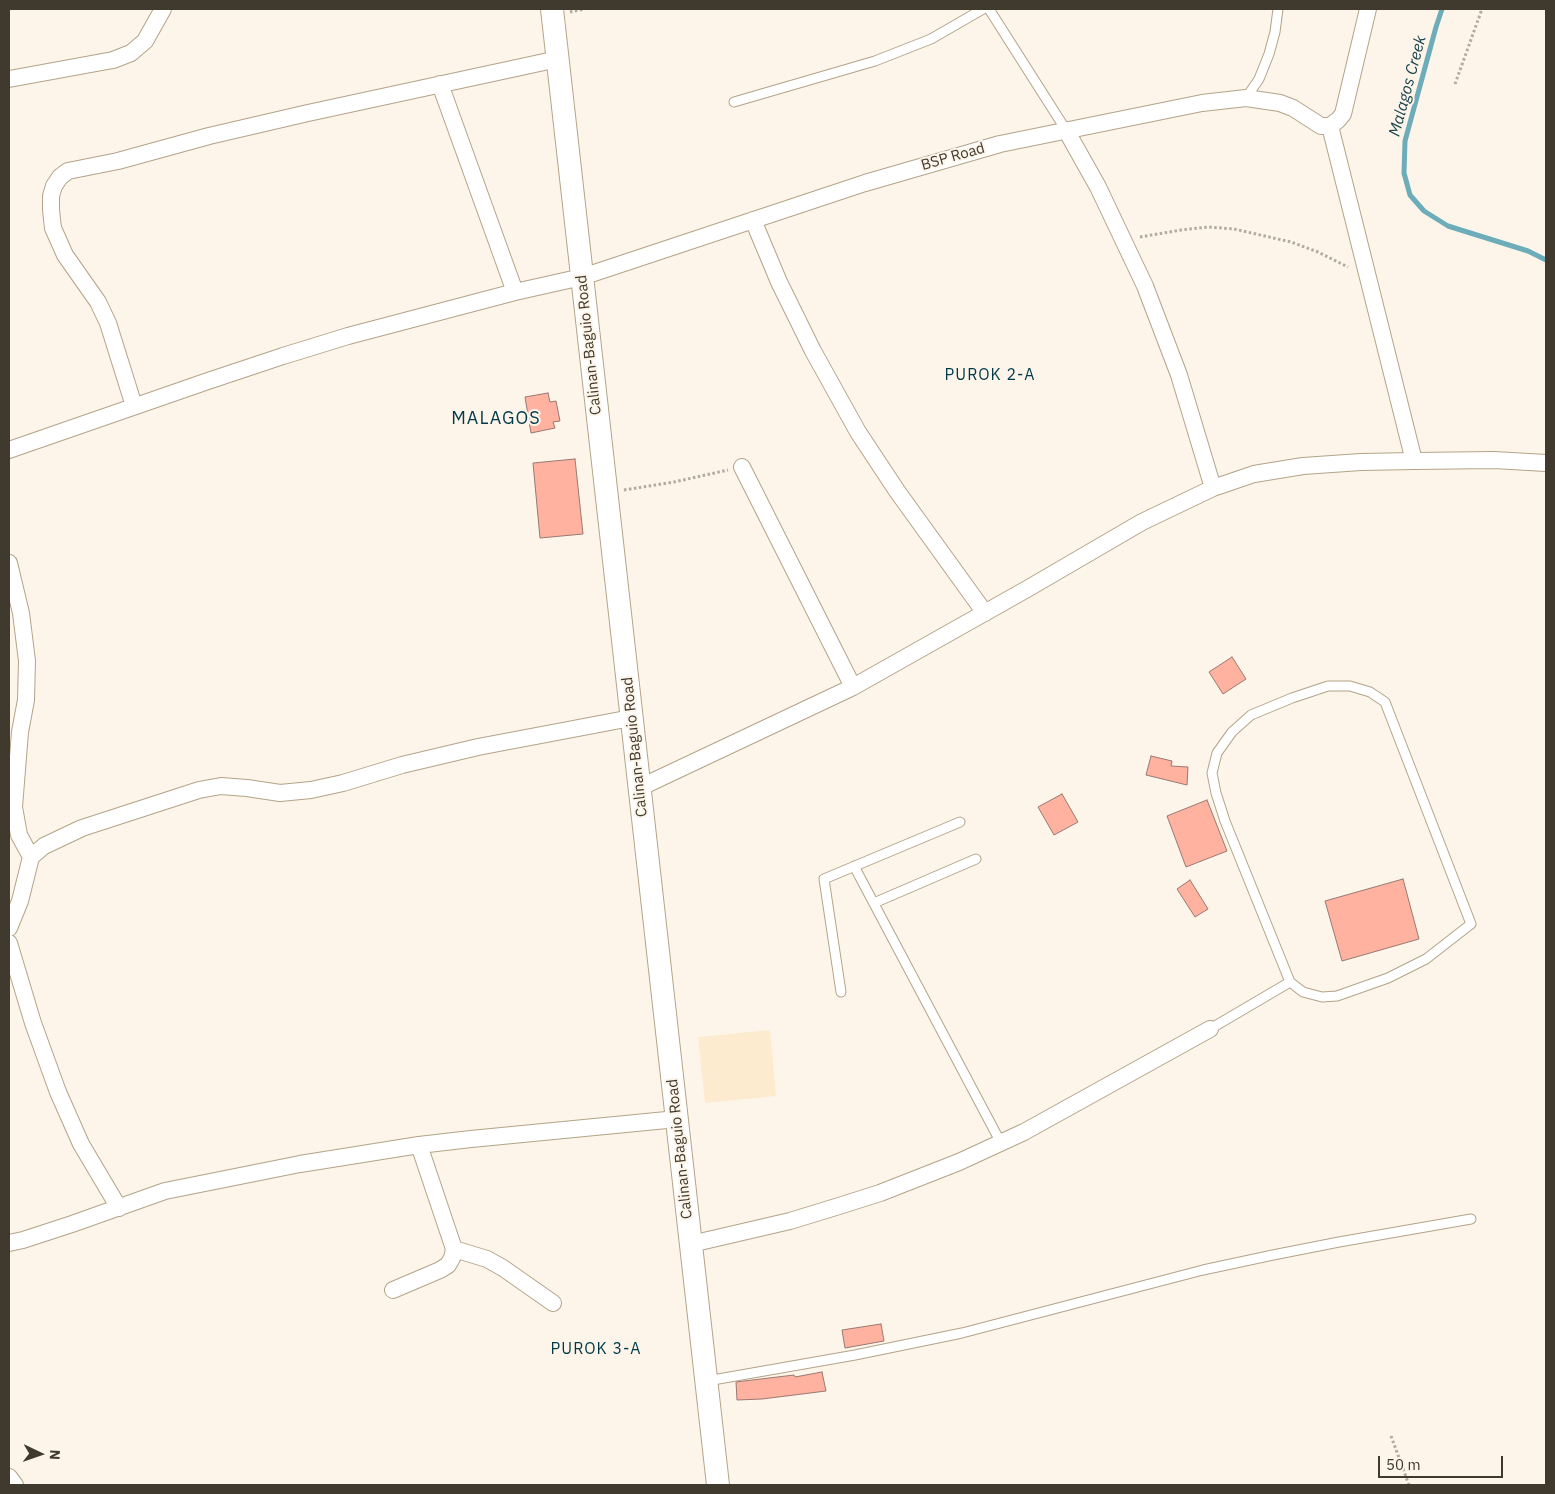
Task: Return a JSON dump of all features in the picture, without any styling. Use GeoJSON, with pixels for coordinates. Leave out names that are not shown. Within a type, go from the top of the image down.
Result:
{"type":"FeatureCollection","features":[{"type":"Feature","properties":{"kind":"main road","name":"Calinan-Baguio Road"},"geometry":{"type":"LineString","coordinates":[[552,9],[718,1485]]}},
{"type":"Feature","properties":{"kind":"street"},"geometry":{"type":"LineString","coordinates":[[9,80],[113,60],[131,53],[145,40],[163,9]]}},
{"type":"Feature","properties":{"kind":"street"},"geometry":{"type":"LineString","coordinates":[[1368,9],[1343,114],[1330,126],[1414,461]]}},
{"type":"Feature","properties":{"kind":"street"},"geometry":{"type":"LineString","coordinates":[[134,406],[108,323],[98,302],[65,255],[53,228],[51,196],[54,186],[60,177],[68,171],[118,161],[209,136],[558,59]]}},
{"type":"Feature","properties":{"kind":"street"},"geometry":{"type":"LineString","coordinates":[[440,84],[515,292]]}},
{"type":"Feature","properties":{"kind":"street","name":"BSP Road"},"geometry":{"type":"LineString","coordinates":[[9,450],[217,378],[339,339],[515,292],[582,277],[873,180],[1000,144],[1202,103],[1246,98],[1280,103],[1293,108],[1321,126],[1330,126]]}},
{"type":"Feature","properties":{"kind":"street"},"geometry":{"type":"LineString","coordinates":[[1066,130],[1125,240],[1145,286],[1179,375],[1213,488]]}},
{"type":"Feature","properties":{"kind":"street"},"geometry":{"type":"LineString","coordinates":[[753,220],[779,282],[813,351],[858,432],[897,491],[985,613]]}},
{"type":"Feature","properties":{"kind":"street"},"geometry":{"type":"LineString","coordinates":[[639,788],[853,687],[1142,522],[1213,488],[1254,474],[1303,466],[1361,462],[1494,460],[1546,463]]}},
{"type":"Feature","properties":{"kind":"street"},"geometry":{"type":"LineString","coordinates":[[742,467],[853,687]]}},
{"type":"Feature","properties":{"kind":"street"},"geometry":{"type":"LineString","coordinates":[[9,563],[20,614],[27,661],[26,700],[15,774],[14,807],[19,835],[30,857]]}},
{"type":"Feature","properties":{"kind":"street"},"geometry":{"type":"LineString","coordinates":[[9,928],[20,901],[30,857],[44,846],[82,828],[199,790],[221,786],[280,793],[311,790],[343,783],[421,760],[478,747],[631,718]]}},
{"type":"Feature","properties":{"kind":"street"},"geometry":{"type":"LineString","coordinates":[[9,943],[33,1023],[58,1092],[81,1144],[119,1208]]}},
{"type":"Feature","properties":{"kind":"street"},"geometry":{"type":"LineString","coordinates":[[691,1244],[839,1206],[923,1177],[1001,1143],[1051,1118],[1210,1029]]}},
{"type":"Feature","properties":{"kind":"street"},"geometry":{"type":"LineString","coordinates":[[9,1243],[39,1235],[165,1191],[223,1178],[419,1145],[677,1119]]}},
{"type":"Feature","properties":{"kind":"street"},"geometry":{"type":"LineString","coordinates":[[393,1290],[448,1265],[454,1250],[419,1145]]}},
{"type":"Feature","properties":{"kind":"street"},"geometry":{"type":"LineString","coordinates":[[454,1250],[487,1259],[553,1303]]}},
{"type":"Feature","properties":{"kind":"street"},"geometry":{"type":"LineString","coordinates":[[9,1477],[16,1485]]}},
{"type":"Feature","properties":{"kind":"lane"},"geometry":{"type":"LineString","coordinates":[[734,102],[875,61],[931,39],[983,9]]}},
{"type":"Feature","properties":{"kind":"lane"},"geometry":{"type":"LineString","coordinates":[[988,9],[1066,130]]}},
{"type":"Feature","properties":{"kind":"lane"},"geometry":{"type":"LineString","coordinates":[[1246,98],[1259,79],[1269,54],[1275,32],[1278,9]]}},
{"type":"Feature","properties":{"kind":"lane"},"geometry":{"type":"LineString","coordinates":[[1328,686],[1350,686],[1370,692],[1385,702],[1471,924],[1426,959],[1359,990],[1338,996],[1322,997],[1303,992],[1290,982],[1225,821],[1216,794],[1212,773],[1217,753],[1232,732],[1251,715],[1328,686]]}},
{"type":"Feature","properties":{"kind":"lane"},"geometry":{"type":"LineString","coordinates":[[841,992],[824,879],[960,822]]}},
{"type":"Feature","properties":{"kind":"lane"},"geometry":{"type":"LineString","coordinates":[[874,903],[976,860]]}},
{"type":"Feature","properties":{"kind":"lane"},"geometry":{"type":"LineString","coordinates":[[854,866],[1001,1143]]}},
{"type":"Feature","properties":{"kind":"lane"},"geometry":{"type":"LineString","coordinates":[[1210,1029],[1290,982]]}},
{"type":"Feature","properties":{"kind":"lane"},"geometry":{"type":"LineString","coordinates":[[707,1381],[854,1355],[962,1333],[1238,1262],[1471,1219]]}},
{"type":"Feature","properties":{"kind":"path"},"geometry":{"type":"LineString","coordinates":[[1455,84],[1482,9]]}},
{"type":"Feature","properties":{"kind":"path"},"geometry":{"type":"LineString","coordinates":[[1125,240],[1208,227],[1234,229],[1291,242],[1318,252],[1344,264],[1369,282]]}},
{"type":"Feature","properties":{"kind":"path"},"geometry":{"type":"LineString","coordinates":[[606,493],[674,482],[742,467]]}},
{"type":"Feature","properties":{"kind":"path"},"geometry":{"type":"LineString","coordinates":[[1391,1436],[1409,1485]]}},
{"type":"Feature","properties":{"kind":"shaded area"},"geometry":{"type":"Polygon","coordinates":[[[770,1030],[776,1096],[705,1103],[698,1037],[770,1030]]]}},
{"type":"Feature","properties":{"kind":"building"},"geometry":{"type":"Polygon","coordinates":[[[548,393],[550,402],[556,401],[560,421],[553,422],[555,428],[531,433],[525,397],[548,393]]]}},
{"type":"Feature","properties":{"kind":"building"},"geometry":{"type":"Polygon","coordinates":[[[575,459],[583,534],[540,538],[533,463],[575,459]]]}},
{"type":"Feature","properties":{"kind":"building"},"geometry":{"type":"Polygon","coordinates":[[[1232,657],[1246,679],[1223,694],[1209,672],[1232,657]]]}},
{"type":"Feature","properties":{"kind":"building"},"geometry":{"type":"Polygon","coordinates":[[[1151,756],[1172,761],[1171,766],[1188,767],[1187,785],[1146,775],[1151,756]]]}},
{"type":"Feature","properties":{"kind":"building"},"geometry":{"type":"Polygon","coordinates":[[[1062,794],[1078,822],[1054,835],[1038,807],[1062,794]]]}},
{"type":"Feature","properties":{"kind":"building"},"geometry":{"type":"Polygon","coordinates":[[[1207,800],[1227,851],[1186,867],[1167,816],[1207,800]]]}},
{"type":"Feature","properties":{"kind":"building"},"geometry":{"type":"Polygon","coordinates":[[[1403,879],[1419,939],[1342,961],[1325,901],[1403,879]]]}},
{"type":"Feature","properties":{"kind":"building"},"geometry":{"type":"Polygon","coordinates":[[[1190,880],[1208,909],[1195,917],[1177,889],[1190,880]]]}},
{"type":"Feature","properties":{"kind":"building"},"geometry":{"type":"Polygon","coordinates":[[[881,1324],[884,1341],[845,1348],[842,1330],[881,1324]]]}},
{"type":"Feature","properties":{"kind":"building"},"geometry":{"type":"Polygon","coordinates":[[[822,1372],[826,1391],[762,1399],[737,1400],[736,1382],[794,1375],[795,1377],[822,1372]]]}},
{"type":"Feature","properties":{"kind":"waterway","name":"Malagos Creek"},"geometry":{"type":"LineString","coordinates":[[1442,9],[1405,141],[1404,173],[1410,195],[1424,211],[1448,226],[1528,251],[1546,260]]}},
{"type":"Feature","properties":{"kind":"district","name":"PUROK 2-A"},"geometry":{"type":"Point","coordinates":[990,375]}},
{"type":"Feature","properties":{"kind":"district","name":"MALAGOS"},"geometry":{"type":"Point","coordinates":[496,419]}},
{"type":"Feature","properties":{"kind":"district","name":"PUROK 3-A"},"geometry":{"type":"Point","coordinates":[596,1349]}}]}
